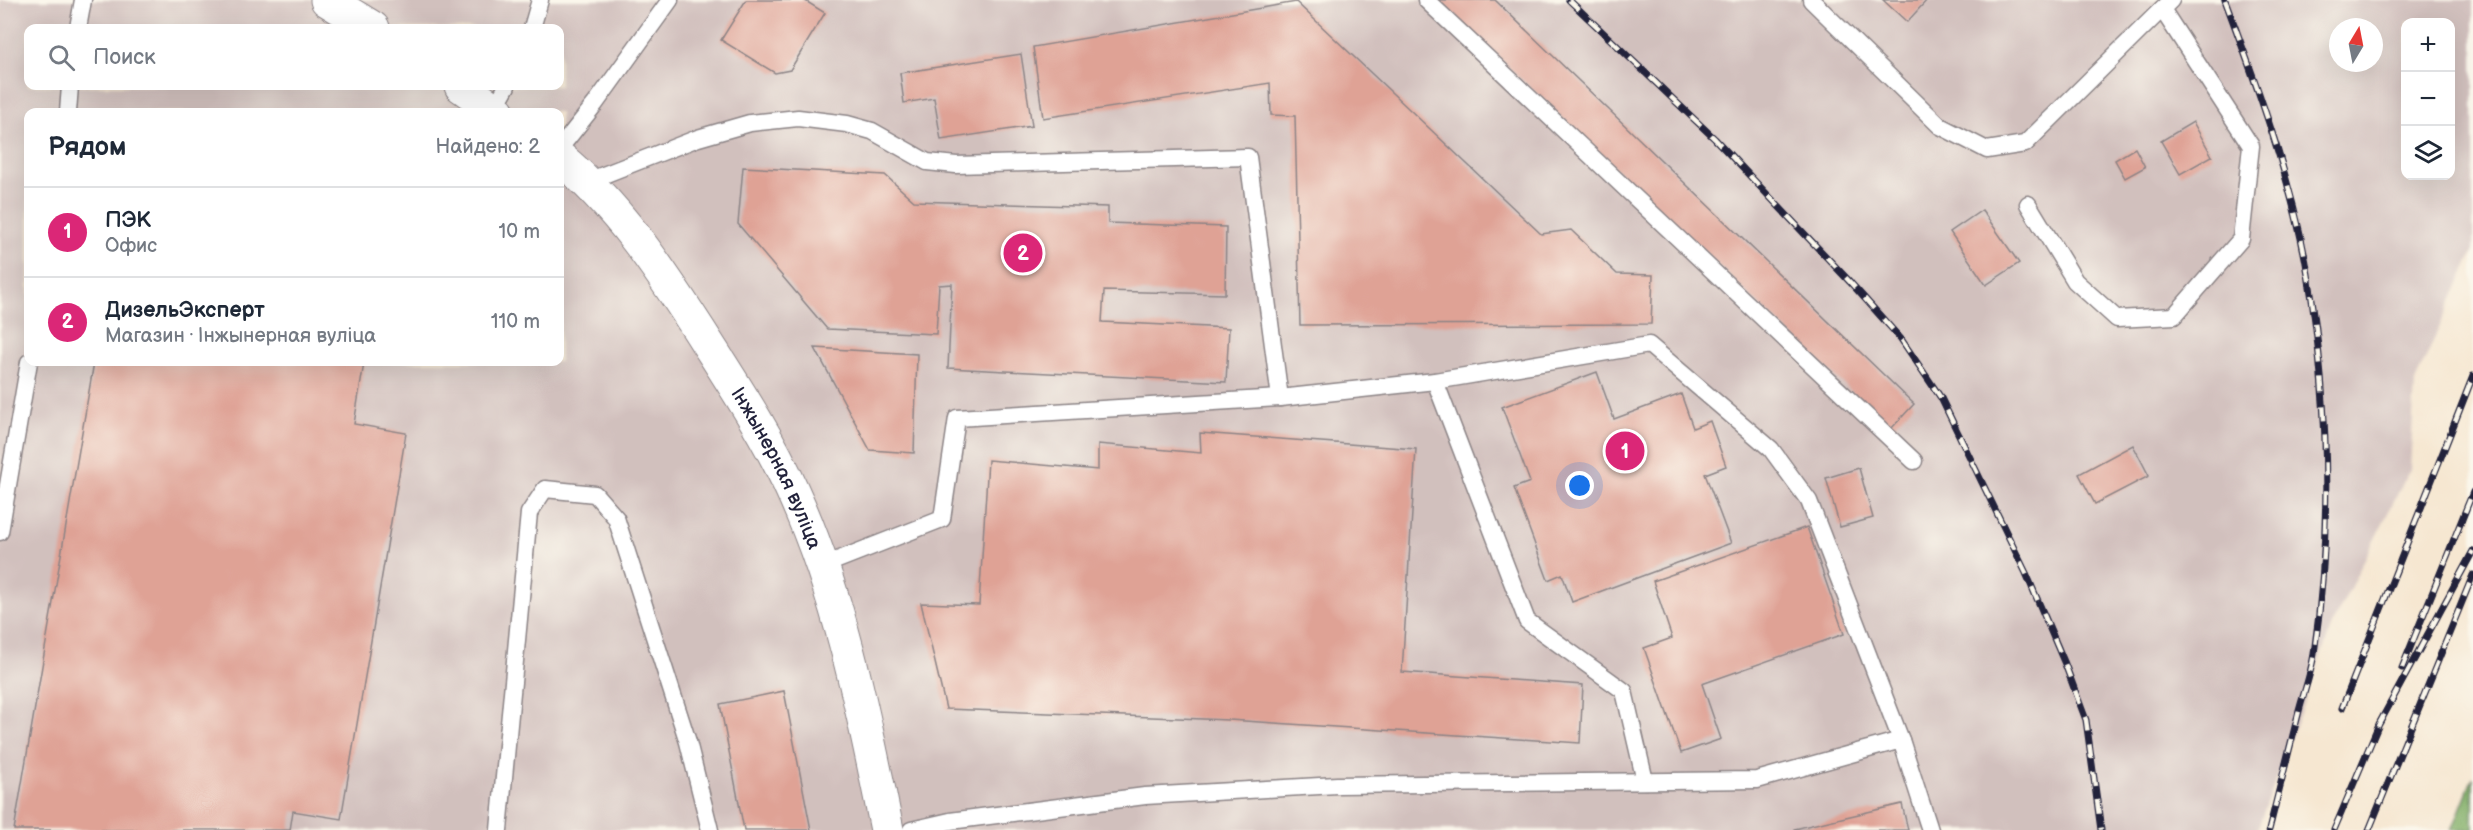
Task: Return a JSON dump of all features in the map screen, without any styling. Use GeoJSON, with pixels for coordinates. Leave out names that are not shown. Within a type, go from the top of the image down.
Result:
{"type":"FeatureCollection","features":[{"type":"Feature","properties":{"kind":"street"},"geometry":{"type":"LineString","coordinates":[[327,0],[366,24]]}},
{"type":"Feature","properties":{"kind":"street"},"geometry":{"type":"LineString","coordinates":[[471,90],[500,102]]}},
{"type":"Feature","properties":{"kind":"street","name":"Інжынерная вуліца"},"geometry":{"type":"LineString","coordinates":[[564,161],[588,182],[668,282],[772,448],[793,492],[822,566],[845,643],[887,830]]}},
{"type":"Feature","properties":{"kind":"lane"},"geometry":{"type":"LineString","coordinates":[[79,24],[83,0]]}},
{"type":"Feature","properties":{"kind":"lane"},"geometry":{"type":"LineString","coordinates":[[533,24],[540,0]]}},
{"type":"Feature","properties":{"kind":"lane"},"geometry":{"type":"LineString","coordinates":[[564,143],[670,0]]}},
{"type":"Feature","properties":{"kind":"lane"},"geometry":{"type":"LineString","coordinates":[[1426,0],[1914,461]]}},
{"type":"Feature","properties":{"kind":"lane"},"geometry":{"type":"LineString","coordinates":[[1811,0],[1940,126],[1987,150],[2025,144],[2167,5],[2251,146],[2241,239],[2175,316],[2116,319],[2074,281],[2028,204]]}},
{"type":"Feature","properties":{"kind":"lane"},"geometry":{"type":"LineString","coordinates":[[68,108],[70,90]]}},
{"type":"Feature","properties":{"kind":"lane"},"geometry":{"type":"LineString","coordinates":[[588,182],[698,138],[750,123],[798,118],[847,123],[872,131],[927,162],[956,165],[1248,157],[1280,398]]}},
{"type":"Feature","properties":{"kind":"lane"},"geometry":{"type":"LineString","coordinates":[[822,566],[942,519],[957,418],[1280,398],[1435,381],[1649,345],[1771,449],[1809,501],[1901,740],[1930,830]]}},
{"type":"Feature","properties":{"kind":"lane"},"geometry":{"type":"LineString","coordinates":[[0,532],[27,366]]}},
{"type":"Feature","properties":{"kind":"lane"},"geometry":{"type":"LineString","coordinates":[[1435,381],[1527,621],[1624,691],[1645,781]]}},
{"type":"Feature","properties":{"kind":"lane"},"geometry":{"type":"LineString","coordinates":[[499,830],[529,513],[544,489],[595,494],[616,518],[688,742],[710,830]]}},
{"type":"Feature","properties":{"kind":"lane"},"geometry":{"type":"LineString","coordinates":[[911,830],[960,820],[1145,796],[1337,785],[1757,780],[1901,740]]}},
{"type":"Feature","properties":{"kind":"shaded area"},"geometry":{"type":"Polygon","coordinates":[[[0,0],[2473,0],[2473,252],[2415,382],[2410,469],[2334,620],[2257,830],[0,830],[0,0]]]}},
{"type":"Feature","properties":{"kind":"green space"},"geometry":{"type":"Polygon","coordinates":[[[2473,777],[2473,830],[2452,830],[2473,777]]]}},
{"type":"Feature","properties":{"kind":"building"},"geometry":{"type":"Polygon","coordinates":[[[746,0],[804,0],[825,13],[790,70],[775,73],[721,40],[746,0]]]}},
{"type":"Feature","properties":{"kind":"building"},"geometry":{"type":"Polygon","coordinates":[[[1438,0],[1495,0],[1914,404],[1891,429],[1438,0]]]}},
{"type":"Feature","properties":{"kind":"building"},"geometry":{"type":"Polygon","coordinates":[[[1883,0],[1927,0],[1907,22],[1883,0]]]}},
{"type":"Feature","properties":{"kind":"building"},"geometry":{"type":"Polygon","coordinates":[[[1296,2],[1541,234],[1571,230],[1617,274],[1653,275],[1651,324],[1300,325],[1295,116],[1271,115],[1270,83],[1043,118],[1033,47],[1296,2]]]}},
{"type":"Feature","properties":{"kind":"building"},"geometry":{"type":"Polygon","coordinates":[[[1021,54],[1032,126],[941,140],[934,98],[904,103],[900,73],[1021,54]]]}},
{"type":"Feature","properties":{"kind":"building"},"geometry":{"type":"Polygon","coordinates":[[[2193,122],[2212,156],[2180,174],[2161,141],[2193,122]]]}},
{"type":"Feature","properties":{"kind":"building"},"geometry":{"type":"Polygon","coordinates":[[[2135,148],[2145,167],[2125,178],[2115,160],[2135,148]]]}},
{"type":"Feature","properties":{"kind":"building"},"geometry":{"type":"Polygon","coordinates":[[[743,167],[885,175],[914,201],[1108,207],[1108,223],[1226,227],[1225,294],[1104,291],[1102,322],[1229,328],[1226,382],[948,368],[952,284],[939,285],[936,334],[827,329],[738,224],[743,167]]]}},
{"type":"Feature","properties":{"kind":"building"},"geometry":{"type":"Polygon","coordinates":[[[1982,210],[2019,263],[1986,285],[1950,232],[1982,210]]]}},
{"type":"Feature","properties":{"kind":"building"},"geometry":{"type":"Polygon","coordinates":[[[815,348],[917,354],[914,453],[870,450],[815,348]]]}},
{"type":"Feature","properties":{"kind":"building"},"geometry":{"type":"Polygon","coordinates":[[[93,366],[364,366],[354,424],[406,433],[341,819],[293,811],[290,830],[14,830],[93,366]]]}},
{"type":"Feature","properties":{"kind":"building"},"geometry":{"type":"Polygon","coordinates":[[[1597,372],[1614,419],[1681,394],[1693,428],[1710,421],[1726,466],[1705,474],[1731,543],[1572,602],[1562,574],[1548,580],[1514,488],[1530,482],[1502,407],[1597,372]]]}},
{"type":"Feature","properties":{"kind":"building"},"geometry":{"type":"Polygon","coordinates":[[[1200,433],[1416,449],[1402,672],[1583,685],[1580,743],[1229,720],[946,709],[921,603],[979,605],[988,460],[1098,470],[1098,444],[1201,453],[1200,433]]]}},
{"type":"Feature","properties":{"kind":"building"},"geometry":{"type":"Polygon","coordinates":[[[2133,445],[2149,476],[2095,504],[2079,474],[2133,445]]]}},
{"type":"Feature","properties":{"kind":"building"},"geometry":{"type":"Polygon","coordinates":[[[1859,468],[1873,518],[1840,527],[1826,478],[1859,468]]]}},
{"type":"Feature","properties":{"kind":"building"},"geometry":{"type":"Polygon","coordinates":[[[1807,527],[1844,634],[1702,684],[1721,739],[1681,753],[1644,648],[1672,638],[1653,581],[1807,527]]]}},
{"type":"Feature","properties":{"kind":"building"},"geometry":{"type":"Polygon","coordinates":[[[784,691],[811,830],[744,830],[720,704],[784,691]]]}},
{"type":"Feature","properties":{"kind":"building"},"geometry":{"type":"Polygon","coordinates":[[[1902,804],[1908,830],[1794,830],[1794,829],[1902,804]]]}},
{"type":"Feature","properties":{"kind":"railway"},"geometry":{"type":"LineString","coordinates":[[1569,0],[1715,139],[1850,282],[1901,339],[1941,398],[2026,573],[2086,720],[2101,830]]}},
{"type":"Feature","properties":{"kind":"railway"},"geometry":{"type":"LineString","coordinates":[[2225,0],[2273,135],[2293,204],[2308,274],[2315,321],[2324,416],[2326,464],[2324,559],[2314,654],[2269,830]]}},
{"type":"Feature","properties":{"kind":"railway"},"geometry":{"type":"LineString","coordinates":[[2342,708],[2473,376]]}},
{"type":"Feature","properties":{"kind":"railway"},"geometry":{"type":"LineString","coordinates":[[2402,668],[2473,492]]}},
{"type":"Feature","properties":{"kind":"railway"},"geometry":{"type":"LineString","coordinates":[[2334,830],[2379,724],[2473,551]]}},
{"type":"Feature","properties":{"kind":"railway"},"geometry":{"type":"LineString","coordinates":[[2369,830],[2473,575]]}},
{"type":"Feature","properties":{"kind":"place","name":"ДизельЭксперт"},"geometry":{"type":"Point","coordinates":[1023,253]}},
{"type":"Feature","properties":{"kind":"place","name":"ПЭК"},"geometry":{"type":"Point","coordinates":[1625,451]}}]}
